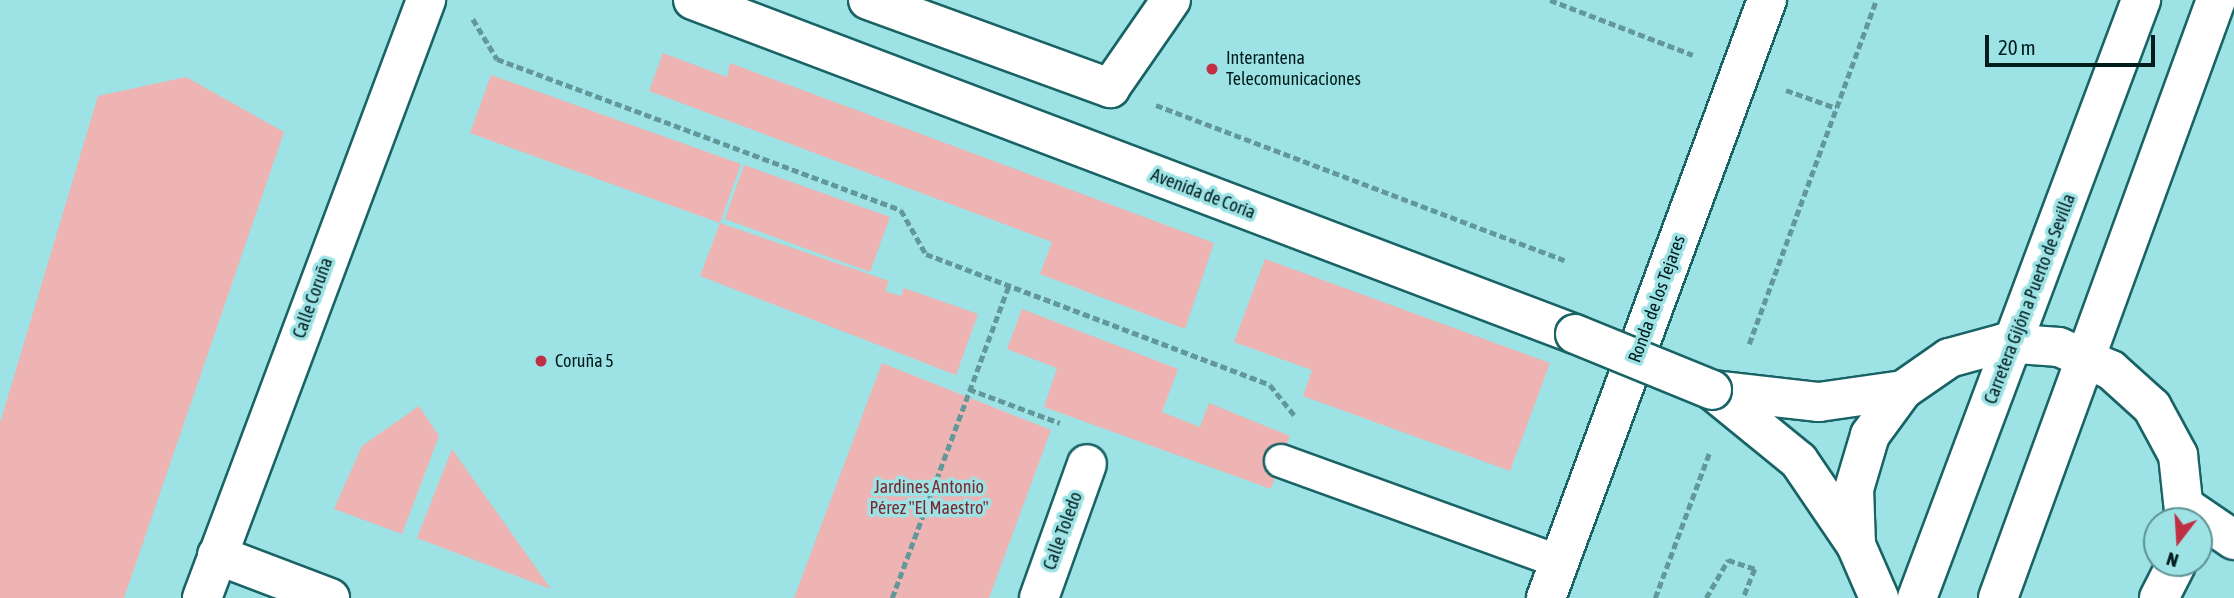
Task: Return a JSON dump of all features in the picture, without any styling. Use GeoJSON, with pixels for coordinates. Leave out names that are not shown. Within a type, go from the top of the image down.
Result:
{"type":"FeatureCollection","features":[{"type":"Feature","properties":{"kind":"main road","name":"Calle Coruña"},"geometry":{"type":"LineString","coordinates":[[202,598],[426,0]]}},
{"type":"Feature","properties":{"kind":"main road","name":"Avenida de Coria"},"geometry":{"type":"LineString","coordinates":[[693,0],[1575,334],[1712,390]]}},
{"type":"Feature","properties":{"kind":"main road"},"geometry":{"type":"LineString","coordinates":[[868,0],[1110,88],[1171,0]]}},
{"type":"Feature","properties":{"kind":"main road","name":"Ronda de los Tejares"},"geometry":{"type":"LineString","coordinates":[[1546,598],[1767,0]]}},
{"type":"Feature","properties":{"kind":"main road","name":"Carretera Gijón a Puerto de Sevilla"},"geometry":{"type":"LineString","coordinates":[[1917,598],[2141,0]]}},
{"type":"Feature","properties":{"kind":"main road"},"geometry":{"type":"LineString","coordinates":[[1998,598],[2087,360],[2216,0]]}},
{"type":"Feature","properties":{"kind":"main road"},"geometry":{"type":"LineString","coordinates":[[1856,545],[1854,489],[1870,435],[1903,390],[1949,358],[2013,344],[2059,347],[2111,370],[2152,407],[2178,455],[2185,507]]}},
{"type":"Feature","properties":{"kind":"main road"},"geometry":{"type":"LineString","coordinates":[[1712,390],[1819,402],[1903,390]]}},
{"type":"Feature","properties":{"kind":"main road"},"geometry":{"type":"LineString","coordinates":[[1712,390],[1799,461],[1856,545],[1879,598]]}},
{"type":"Feature","properties":{"kind":"main road","name":"Calle Toledo"},"geometry":{"type":"LineString","coordinates":[[1039,598],[1087,464]]}},
{"type":"Feature","properties":{"kind":"main road"},"geometry":{"type":"LineString","coordinates":[[2213,529],[2234,540]]}},
{"type":"Feature","properties":{"kind":"main road"},"geometry":{"type":"LineString","coordinates":[[217,555],[330,598]]}},
{"type":"Feature","properties":{"kind":"main road"},"geometry":{"type":"LineString","coordinates":[[2159,598],[2170,577]]}},
{"type":"Feature","properties":{"kind":"lane"},"geometry":{"type":"LineString","coordinates":[[1280,461],[1560,562]]}},
{"type":"Feature","properties":{"kind":"path"},"geometry":{"type":"LineString","coordinates":[[1550,0],[1740,74]]}},
{"type":"Feature","properties":{"kind":"path"},"geometry":{"type":"LineString","coordinates":[[1747,349],[1876,0]]}},
{"type":"Feature","properties":{"kind":"path"},"geometry":{"type":"LineString","coordinates":[[465,6],[497,59],[901,210],[926,254],[1270,385],[1297,418],[1310,423]]}},
{"type":"Feature","properties":{"kind":"path"},"geometry":{"type":"LineString","coordinates":[[1110,88],[1565,260]]}},
{"type":"Feature","properties":{"kind":"path"},"geometry":{"type":"LineString","coordinates":[[892,598],[1009,285]]}},
{"type":"Feature","properties":{"kind":"path"},"geometry":{"type":"LineString","coordinates":[[969,389],[1096,436],[1087,464]]}},
{"type":"Feature","properties":{"kind":"path"},"geometry":{"type":"LineString","coordinates":[[1655,598],[1716,436]]}},
{"type":"Feature","properties":{"kind":"path"},"geometry":{"type":"LineString","coordinates":[[1706,598],[1728,560],[1755,569],[1743,598]]}},
{"type":"Feature","properties":{"kind":"green space"},"geometry":{"type":"Polygon","coordinates":[[[663,53],[727,77],[730,63],[1214,243],[1185,329],[1040,274],[1052,242],[649,91],[663,53]]]}},
{"type":"Feature","properties":{"kind":"green space"},"geometry":{"type":"Polygon","coordinates":[[[491,75],[741,164],[720,223],[470,133],[491,75]]]}},
{"type":"Feature","properties":{"kind":"green space"},"geometry":{"type":"Polygon","coordinates":[[[186,77],[284,132],[124,598],[0,598],[0,423],[98,96],[186,77]]]}},
{"type":"Feature","properties":{"kind":"green space"},"geometry":{"type":"Polygon","coordinates":[[[744,165],[890,217],[870,272],[725,219],[744,165]]]}},
{"type":"Feature","properties":{"kind":"green space"},"geometry":{"type":"Polygon","coordinates":[[[720,223],[889,281],[885,291],[901,296],[904,288],[978,314],[956,375],[700,276],[720,223]]]}},
{"type":"Feature","properties":{"kind":"green space"},"geometry":{"type":"Polygon","coordinates":[[[1265,259],[1550,363],[1510,471],[1303,396],[1312,370],[1234,342],[1265,259]]]}},
{"type":"Feature","properties":{"kind":"green space"},"geometry":{"type":"Polygon","coordinates":[[[1022,309],[1178,369],[1162,412],[1200,427],[1209,403],[1290,436],[1271,489],[1044,407],[1057,368],[1007,349],[1022,309]]]}},
{"type":"Feature","properties":{"kind":"green space","name":"Jardines Antonio Pérez \"El Maestro\""},"geometry":{"type":"Polygon","coordinates":[[[882,363],[1051,430],[989,598],[794,598],[882,363]]]}},
{"type":"Feature","properties":{"kind":"green space"},"geometry":{"type":"Polygon","coordinates":[[[419,406],[439,436],[402,534],[334,509],[362,446],[419,406]]]}},
{"type":"Feature","properties":{"kind":"green space"},"geometry":{"type":"Polygon","coordinates":[[[452,449],[551,589],[417,538],[452,449]]]}},
{"type":"Feature","properties":{"kind":"place","name":"Interantena Telecomunicaciones"},"geometry":{"type":"Point","coordinates":[1212,69]}},
{"type":"Feature","properties":{"kind":"place","name":"Coruña 5"},"geometry":{"type":"Point","coordinates":[541,361]}}]}
